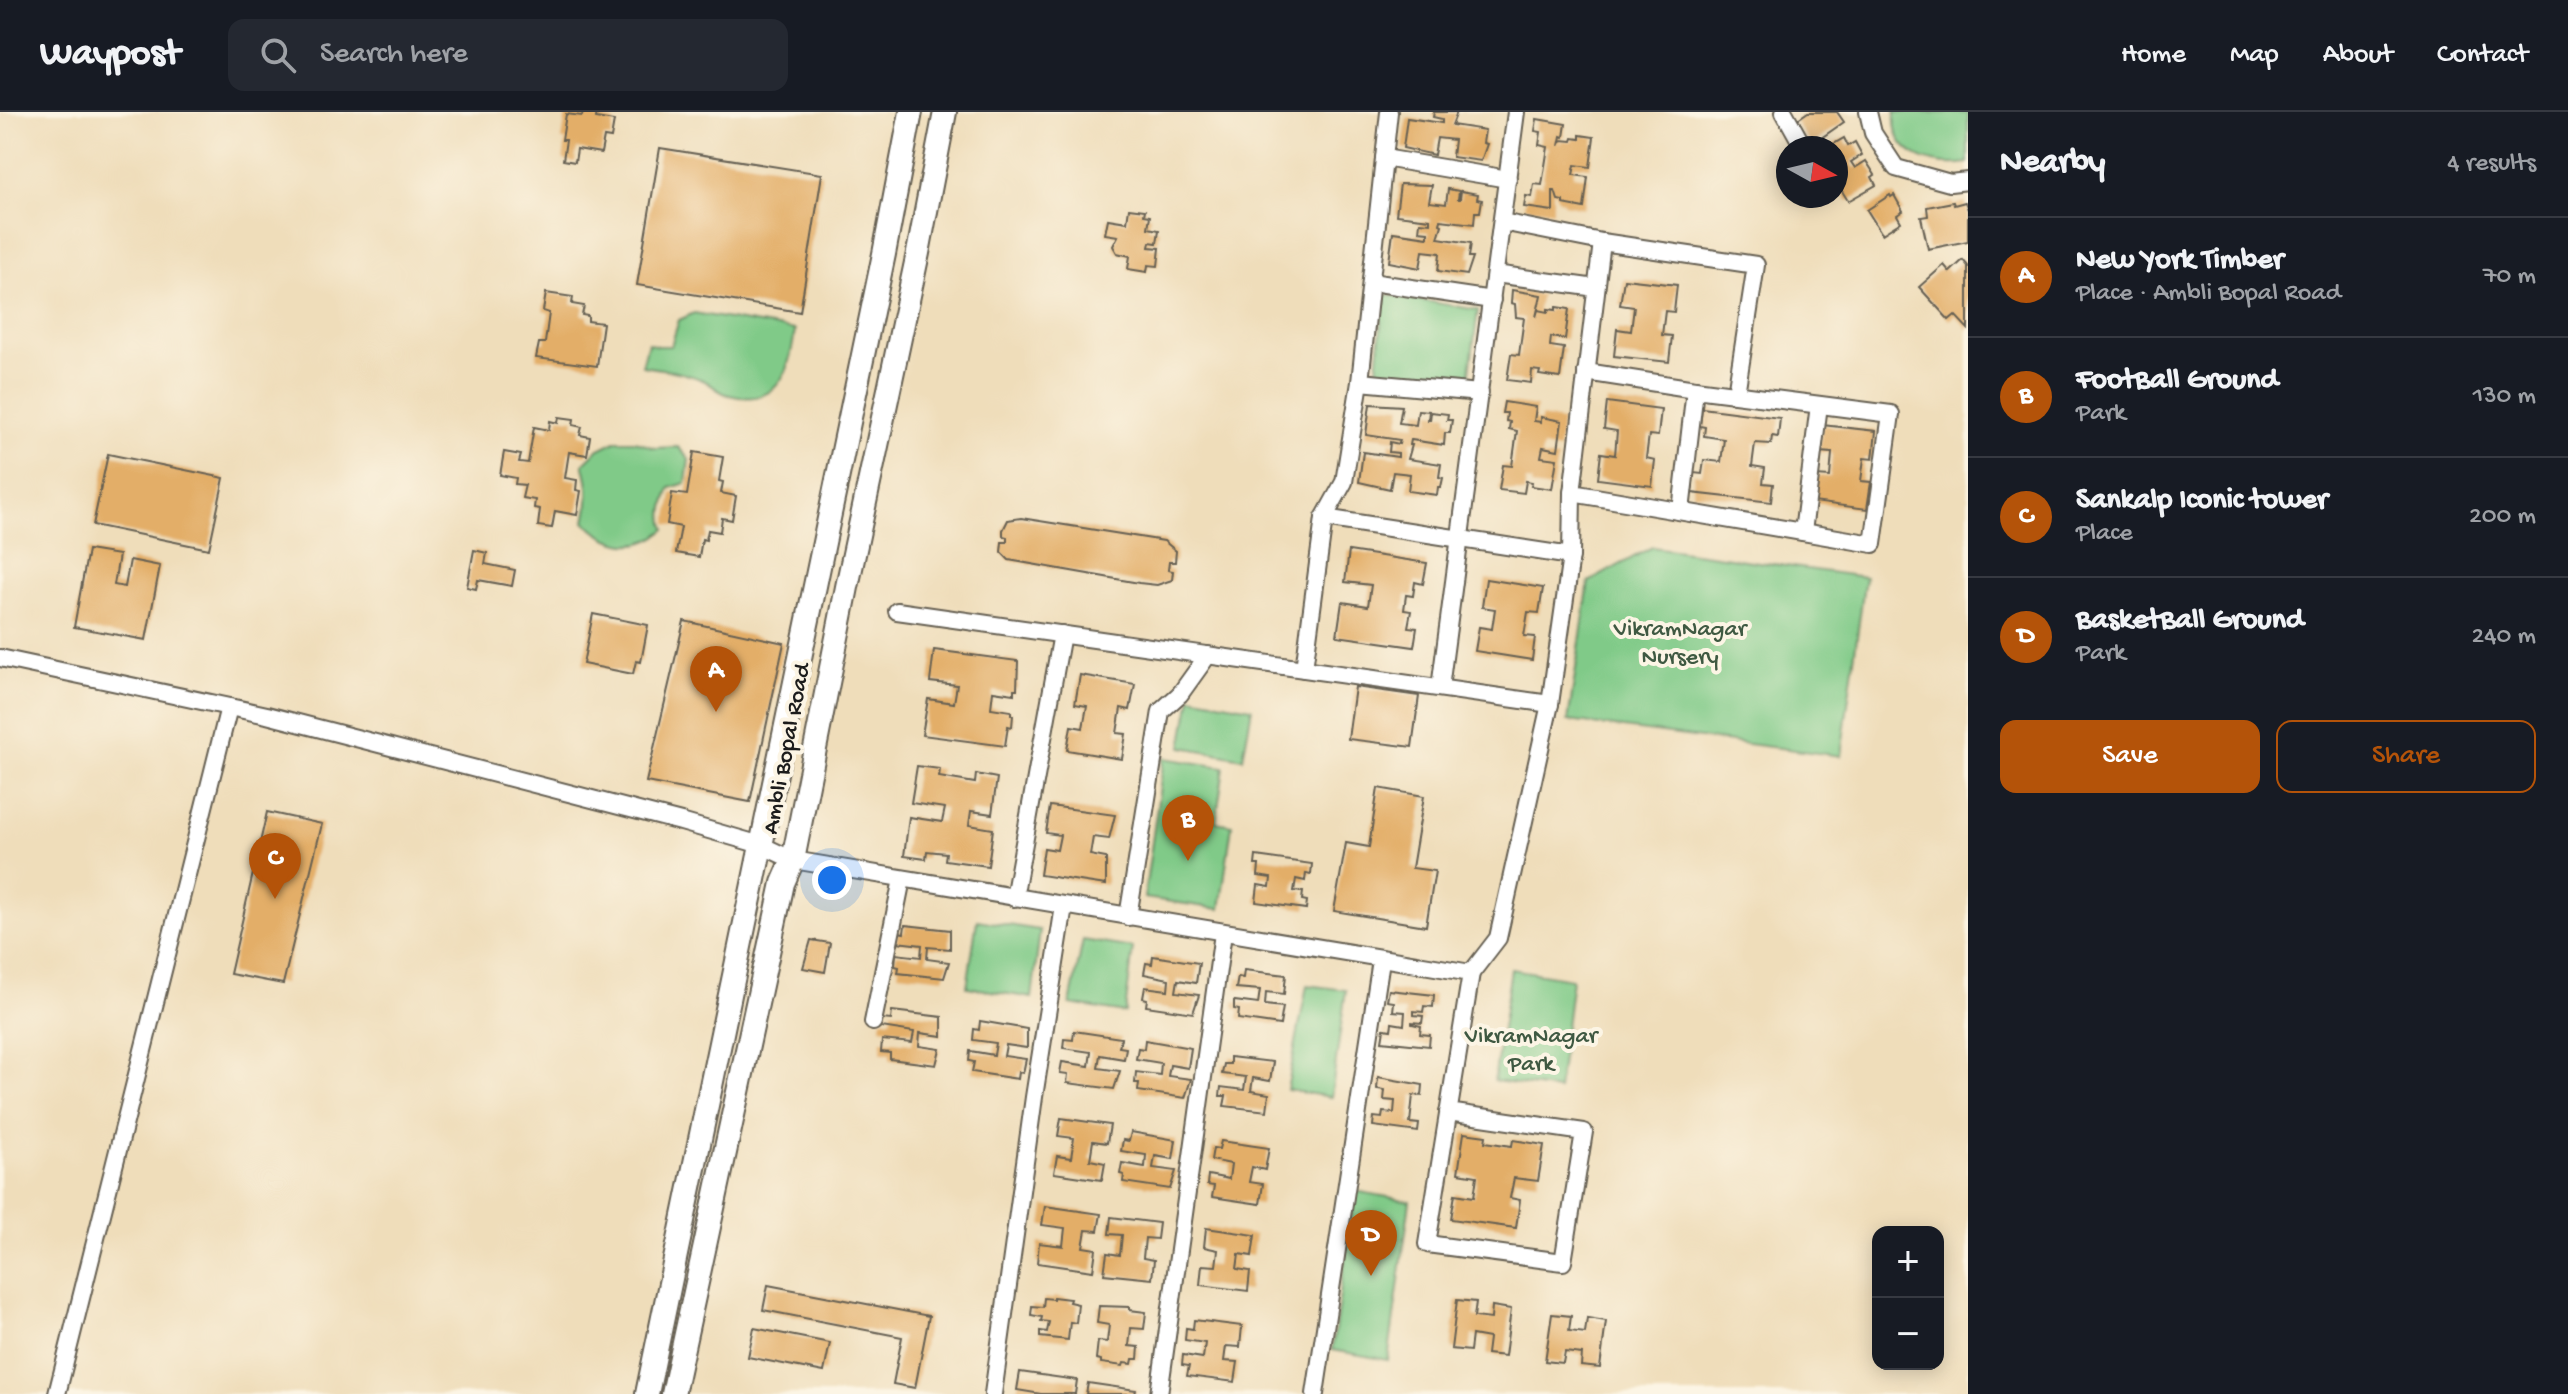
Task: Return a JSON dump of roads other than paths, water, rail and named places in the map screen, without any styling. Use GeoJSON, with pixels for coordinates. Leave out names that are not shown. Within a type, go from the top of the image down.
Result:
{"type":"FeatureCollection","features":[{"type":"Feature","properties":{"kind":"street","name":"Ambli Bopal Road"},"geometry":{"type":"LineString","coordinates":[[647,1394],[911,112]]}},
{"type":"Feature","properties":{"kind":"street","name":"Ambli Bopal Road"},"geometry":{"type":"LineString","coordinates":[[673,1394],[783,883],[793,860],[945,112]]}},
{"type":"Feature","properties":{"kind":"street"},"geometry":{"type":"LineString","coordinates":[[1304,669],[1324,518],[1344,482],[1360,382],[1389,112]]}},
{"type":"Feature","properties":{"kind":"street"},"geometry":{"type":"LineString","coordinates":[[1440,688],[1516,112]]}},
{"type":"Feature","properties":{"kind":"street"},"geometry":{"type":"LineString","coordinates":[[1784,112],[1797,136]]}},
{"type":"Feature","properties":{"kind":"street"},"geometry":{"type":"LineString","coordinates":[[1868,112],[1873,133],[1896,168],[1950,183],[1968,181]]}},
{"type":"Feature","properties":{"kind":"street"},"geometry":{"type":"LineString","coordinates":[[1384,158],[1508,179]]}},
{"type":"Feature","properties":{"kind":"street"},"geometry":{"type":"LineString","coordinates":[[1502,222],[1602,242],[1756,265],[1736,394]]}},
{"type":"Feature","properties":{"kind":"street"},"geometry":{"type":"LineString","coordinates":[[1448,1112],[1584,1132],[1563,1262],[1427,1244],[1448,1112],[1471,973],[1498,938],[1550,704],[1571,556],[1572,493],[1602,242]]}},
{"type":"Feature","properties":{"kind":"street"},"geometry":{"type":"LineString","coordinates":[[1495,274],[1596,288]]}},
{"type":"Feature","properties":{"kind":"street"},"geometry":{"type":"LineString","coordinates":[[1371,282],[1492,300]]}},
{"type":"Feature","properties":{"kind":"street"},"geometry":{"type":"LineString","coordinates":[[1572,493],[1873,544],[1891,414],[1586,372]]}},
{"type":"Feature","properties":{"kind":"street"},"geometry":{"type":"LineString","coordinates":[[1360,382],[1480,393]]}},
{"type":"Feature","properties":{"kind":"street"},"geometry":{"type":"LineString","coordinates":[[1681,511],[1695,389]]}},
{"type":"Feature","properties":{"kind":"street"},"geometry":{"type":"LineString","coordinates":[[1803,532],[1819,405]]}},
{"type":"Feature","properties":{"kind":"street"},"geometry":{"type":"LineString","coordinates":[[1324,518],[1571,556]]}},
{"type":"Feature","properties":{"kind":"street"},"geometry":{"type":"LineString","coordinates":[[897,611],[1550,704]]}},
{"type":"Feature","properties":{"kind":"street"},"geometry":{"type":"LineString","coordinates":[[1014,898],[1062,634]]}},
{"type":"Feature","properties":{"kind":"street"},"geometry":{"type":"LineString","coordinates":[[1128,917],[1161,711],[1180,694],[1208,655]]}},
{"type":"Feature","properties":{"kind":"street"},"geometry":{"type":"LineString","coordinates":[[0,658],[229,707],[635,810],[761,845],[793,860],[1471,973]]}},
{"type":"Feature","properties":{"kind":"street"},"geometry":{"type":"LineString","coordinates":[[57,1394],[229,707]]}},
{"type":"Feature","properties":{"kind":"street"},"geometry":{"type":"LineString","coordinates":[[873,1022],[902,879]]}},
{"type":"Feature","properties":{"kind":"street"},"geometry":{"type":"LineString","coordinates":[[993,1394],[1064,906]]}},
{"type":"Feature","properties":{"kind":"street"},"geometry":{"type":"LineString","coordinates":[[1159,1394],[1223,933]]}},
{"type":"Feature","properties":{"kind":"street"},"geometry":{"type":"LineString","coordinates":[[1315,1394],[1381,960]]}},
{"type":"Feature","properties":{"kind":"place","name":"New York Timber"},"geometry":{"type":"Point","coordinates":[716,712]}},
{"type":"Feature","properties":{"kind":"place","name":"FootBall Ground"},"geometry":{"type":"Point","coordinates":[1188,861]}},
{"type":"Feature","properties":{"kind":"place","name":"Sankalp Iconic tower"},"geometry":{"type":"Point","coordinates":[275,899]}},
{"type":"Feature","properties":{"kind":"place","name":"BasketBall Ground"},"geometry":{"type":"Point","coordinates":[1371,1276]}},
{"type":"Feature","properties":{"kind":"park label","name":"VikramNagar Nursery"},"geometry":{"type":"Point","coordinates":[1680,644]}},
{"type":"Feature","properties":{"kind":"park label","name":"VikramNagar Park"},"geometry":{"type":"Point","coordinates":[1531,1051]}}]}
